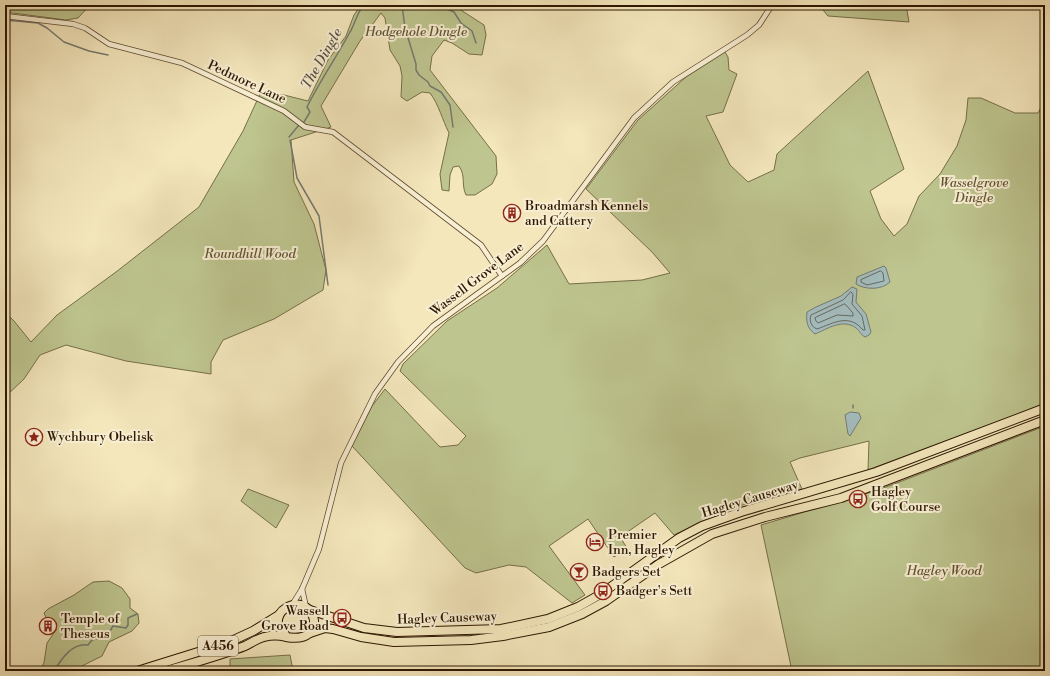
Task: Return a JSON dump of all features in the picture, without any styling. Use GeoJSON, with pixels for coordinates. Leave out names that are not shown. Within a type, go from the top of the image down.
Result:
{"type":"FeatureCollection","features":[{"type":"Feature","properties":{"kind":"highway","name":"Hagley Causeway"},"geometry":{"type":"LineString","coordinates":[[308,608],[364,628],[397,632],[501,628],[548,619],[578,607],[601,594],[679,538],[702,526],[741,512],[876,472],[1045,408]]}},
{"type":"Feature","properties":{"kind":"highway","name":"Hagley Causeway"},"geometry":{"type":"LineString","coordinates":[[310,633],[325,628],[332,628],[381,641],[418,642],[502,636],[549,627],[582,614],[606,601],[659,564],[712,534],[841,498],[1045,420]]}},
{"type":"Feature","properties":{"kind":"highway"},"geometry":{"type":"LineString","coordinates":[[292,605],[308,608],[313,614],[314,622],[310,633],[298,638],[287,637],[278,626],[279,615],[284,609],[292,605]]}},
{"type":"Feature","properties":{"kind":"highway","name":"A456"},"geometry":{"type":"LineString","coordinates":[[138,671],[227,643],[253,631],[279,615]]}},
{"type":"Feature","properties":{"kind":"highway","name":"A456"},"geometry":{"type":"LineString","coordinates":[[166,671],[245,646],[265,636],[287,637]]}},
{"type":"Feature","properties":{"kind":"street","name":"Wassell Grove Lane"},"geometry":{"type":"LineString","coordinates":[[292,605],[302,589],[319,549],[341,464],[375,394],[398,362],[433,326],[520,263],[543,241],[634,118],[673,82],[747,35],[759,25],[772,5]]}},
{"type":"Feature","properties":{"kind":"street","name":"Pedmore Lane"},"geometry":{"type":"LineString","coordinates":[[5,16],[73,24],[85,28],[109,44],[182,63],[284,111],[305,127],[333,132],[480,245],[502,276]]}},
{"type":"Feature","properties":{"kind":"street"},"geometry":{"type":"LineString","coordinates":[[302,589],[308,608]]}},
{"type":"Feature","properties":{"kind":"green space"},"geometry":{"type":"Polygon","coordinates":[[[5,5],[90,5],[78,18],[66,20],[5,12],[5,5]]]}},
{"type":"Feature","properties":{"kind":"green space","name":"Roundhill Wood"},"geometry":{"type":"Polygon","coordinates":[[[361,5],[453,5],[484,25],[486,35],[482,55],[469,54],[452,43],[444,40],[432,56],[430,70],[496,156],[497,174],[492,184],[475,195],[466,195],[462,173],[459,166],[453,167],[450,175],[449,191],[442,190],[440,174],[449,133],[438,107],[430,93],[422,92],[407,101],[401,97],[402,76],[400,66],[390,50],[385,18],[381,13],[360,41],[321,106],[331,127],[291,140],[294,182],[314,224],[326,270],[323,290],[274,319],[223,340],[211,362],[211,374],[126,361],[66,345],[40,355],[24,379],[5,397],[5,312],[31,342],[57,315],[116,272],[199,207],[243,131],[260,94],[284,95],[308,101],[328,60],[346,36],[354,15],[361,5]]]}},
{"type":"Feature","properties":{"kind":"green space"},"geometry":{"type":"Polygon","coordinates":[[[819,5],[906,5],[909,22],[828,16],[819,5]]]}},
{"type":"Feature","properties":{"kind":"green space","name":"Wasselgrove Dingle"},"geometry":{"type":"Polygon","coordinates":[[[725,52],[728,57],[729,70],[737,74],[723,112],[706,116],[730,165],[748,182],[774,170],[777,154],[868,71],[904,169],[870,191],[881,219],[894,236],[907,224],[919,196],[940,174],[957,146],[966,120],[968,98],[981,98],[1015,113],[1038,113],[1045,100],[1045,404],[868,470],[869,441],[800,458],[790,462],[802,489],[735,507],[674,535],[655,513],[620,537],[627,548],[614,557],[588,519],[549,546],[585,595],[572,603],[526,567],[509,565],[476,573],[465,568],[352,446],[372,406],[385,389],[440,447],[458,445],[466,436],[400,371],[403,364],[447,321],[497,288],[547,245],[569,284],[642,280],[670,273],[652,252],[586,189],[638,120],[686,77],[725,52]]]}},
{"type":"Feature","properties":{"kind":"green space","name":"Hagley Wood"},"geometry":{"type":"Polygon","coordinates":[[[1045,426],[1045,671],[792,671],[761,525],[881,489],[1045,426]]]}},
{"type":"Feature","properties":{"kind":"green space"},"geometry":{"type":"Polygon","coordinates":[[[248,489],[289,505],[276,528],[241,501],[248,489]]]}},
{"type":"Feature","properties":{"kind":"green space"},"geometry":{"type":"Polygon","coordinates":[[[109,581],[122,588],[130,599],[130,608],[138,614],[139,623],[132,631],[109,642],[102,656],[82,666],[76,671],[39,671],[44,663],[47,643],[56,630],[55,623],[47,620],[44,613],[48,609],[74,595],[93,582],[109,581]]]}},
{"type":"Feature","properties":{"kind":"green space"},"geometry":{"type":"Polygon","coordinates":[[[290,655],[293,671],[230,671],[230,659],[290,655]]]}},
{"type":"Feature","properties":{"kind":"water"},"geometry":{"type":"Polygon","coordinates":[[[884,266],[890,282],[887,285],[878,288],[869,288],[856,284],[857,277],[884,266]]]}},
{"type":"Feature","properties":{"kind":"water"},"geometry":{"type":"Polygon","coordinates":[[[852,287],[857,289],[856,302],[866,314],[871,332],[869,335],[865,337],[856,328],[846,324],[835,325],[815,334],[810,329],[808,324],[807,312],[841,296],[852,287]]]}},
{"type":"Feature","properties":{"kind":"water"},"geometry":{"type":"Polygon","coordinates":[[[850,412],[859,413],[861,418],[850,436],[848,434],[845,415],[850,412]]]}},
{"type":"Feature","properties":{"kind":"waterway","name":"The Dingle"},"geometry":{"type":"LineString","coordinates":[[304,122],[310,112],[307,107],[345,42],[364,5]]}},
{"type":"Feature","properties":{"kind":"waterway"},"geometry":{"type":"LineString","coordinates":[[402,5],[405,28],[416,64],[416,70],[430,86],[441,92],[450,105],[453,127]]}},
{"type":"Feature","properties":{"kind":"waterway","name":"The Dingle"},"geometry":{"type":"LineString","coordinates":[[438,5],[454,12],[461,23],[472,31],[476,43]]}},
{"type":"Feature","properties":{"kind":"waterway"},"geometry":{"type":"LineString","coordinates":[[5,20],[38,23],[47,28],[64,42],[89,51],[108,55]]}},
{"type":"Feature","properties":{"kind":"waterway","name":"The Dingle"},"geometry":{"type":"LineString","coordinates":[[289,137],[299,125]]}},
{"type":"Feature","properties":{"kind":"waterway","name":"The Dingle"},"geometry":{"type":"LineString","coordinates":[[290,140],[297,178],[319,216],[328,285]]}},
{"type":"Feature","properties":{"kind":"waterway"},"geometry":{"type":"LineString","coordinates":[[54,671],[60,661],[72,649],[77,646],[88,645],[92,640],[107,636],[113,626],[126,628],[128,625],[128,618],[137,614]]}},
{"type":"Feature","properties":{"kind":"place","name":"Broadmarsh Kennels and Cattery"},"geometry":{"type":"Point","coordinates":[512,213]}},
{"type":"Feature","properties":{"kind":"place","name":"Wychbury Obelisk"},"geometry":{"type":"Point","coordinates":[34,437]}},
{"type":"Feature","properties":{"kind":"place","name":"Hagley Golf Course"},"geometry":{"type":"Point","coordinates":[858,499]}},
{"type":"Feature","properties":{"kind":"place","name":"Premier Inn, Hagley"},"geometry":{"type":"Point","coordinates":[595,542]}},
{"type":"Feature","properties":{"kind":"place","name":"Badgers Set"},"geometry":{"type":"Point","coordinates":[579,572]}},
{"type":"Feature","properties":{"kind":"place","name":"Badger's Sett"},"geometry":{"type":"Point","coordinates":[603,591]}},
{"type":"Feature","properties":{"kind":"place","name":"Wassell Grove Road"},"geometry":{"type":"Point","coordinates":[342,618]}},
{"type":"Feature","properties":{"kind":"place","name":"Temple of Theseus"},"geometry":{"type":"Point","coordinates":[48,626]}},
{"type":"Feature","properties":{"kind":"park label","name":"Hodgehole Dingle"},"geometry":{"type":"Point","coordinates":[416,32]}}]}
